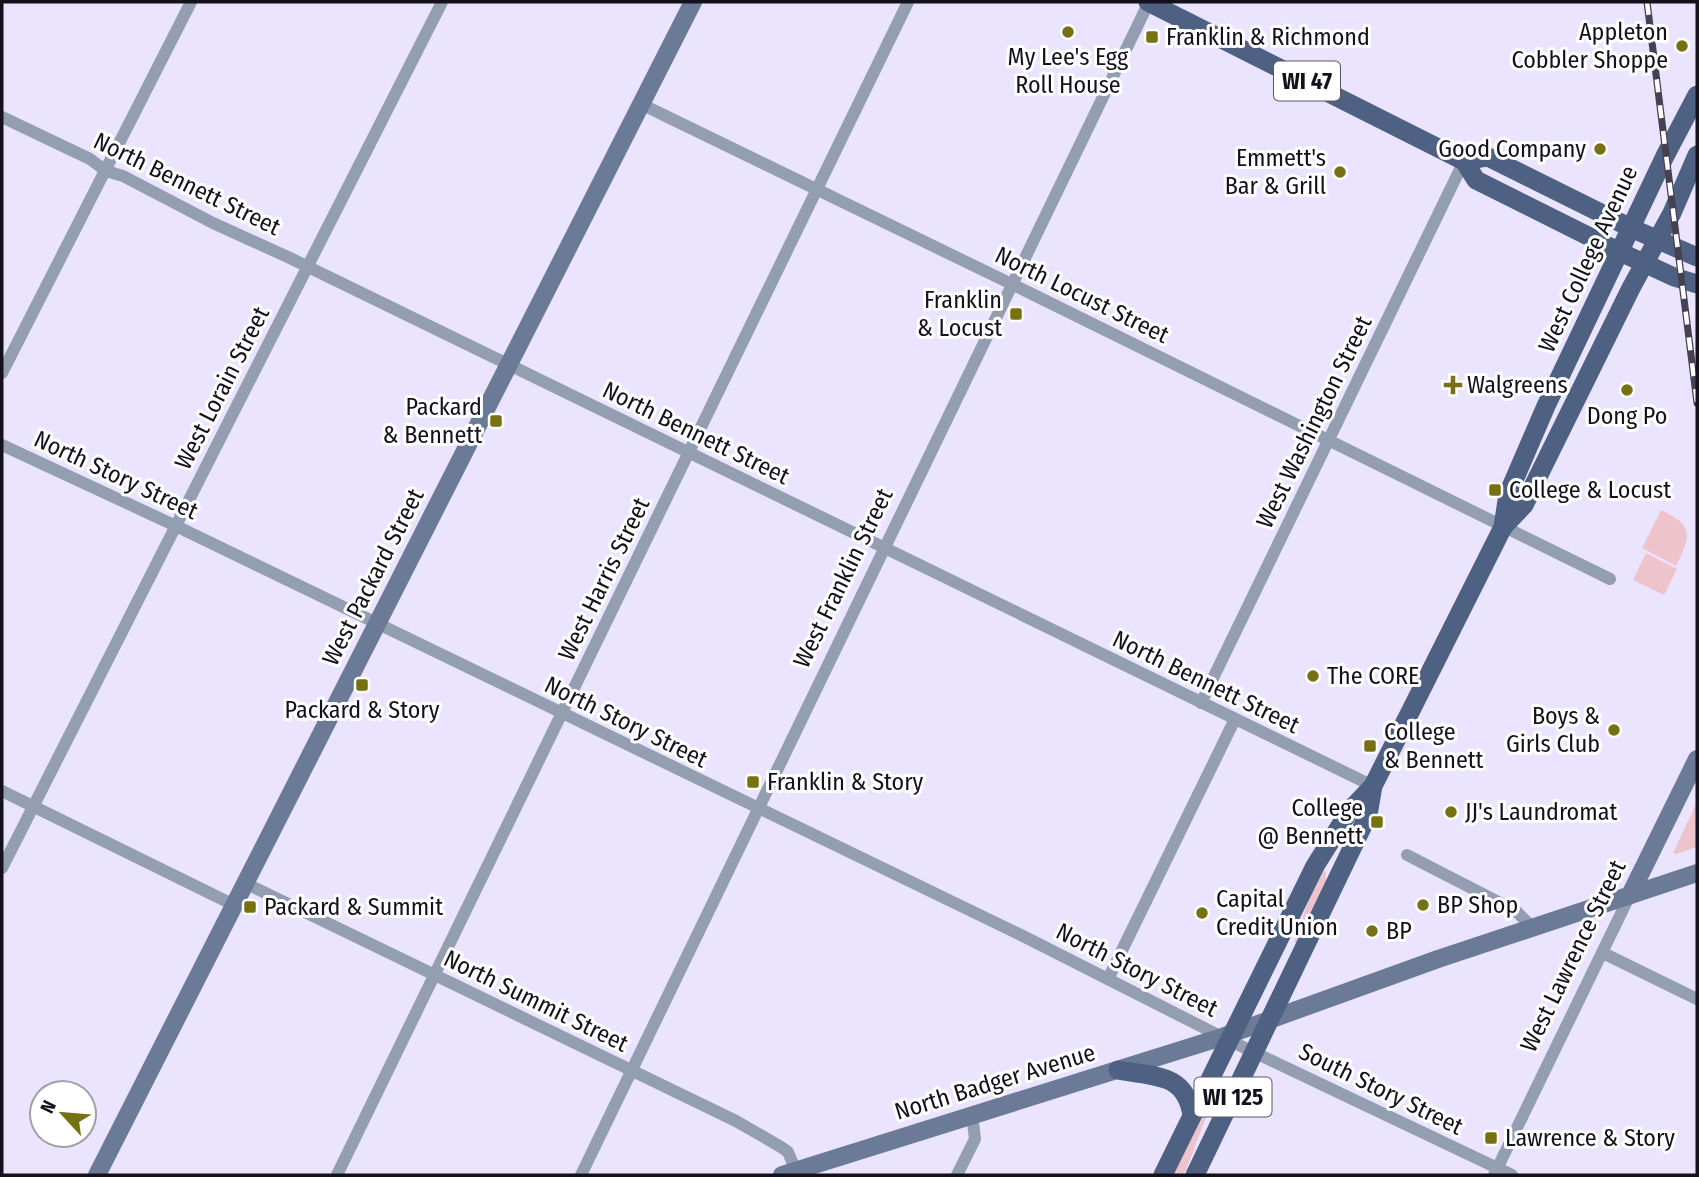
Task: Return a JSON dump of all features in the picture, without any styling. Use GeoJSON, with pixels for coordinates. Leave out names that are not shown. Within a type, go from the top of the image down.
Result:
{"type":"FeatureCollection","features":[{"type":"Feature","properties":{"kind":"main road","name":"WI 47"},"geometry":{"type":"LineString","coordinates":[[1149,2],[1464,160],[1488,158],[1697,257]]}},
{"type":"Feature","properties":{"kind":"main road","name":"West College Avenue"},"geometry":{"type":"LineString","coordinates":[[1503,527],[1508,494],[1540,418],[1697,95]]}},
{"type":"Feature","properties":{"kind":"main road"},"geometry":{"type":"LineString","coordinates":[[1464,160],[1476,180],[1645,264],[1697,284]]}},
{"type":"Feature","properties":{"kind":"main road","name":"West College Avenue"},"geometry":{"type":"LineString","coordinates":[[1195,1175],[1368,815],[1373,786],[1503,527],[1524,505],[1696,166]]}},
{"type":"Feature","properties":{"kind":"main road","name":"West College Avenue"},"geometry":{"type":"LineString","coordinates":[[1163,1175],[1315,866],[1350,810],[1373,786]]}},
{"type":"Feature","properties":{"kind":"main road"},"geometry":{"type":"LineString","coordinates":[[1118,1070],[1174,1082],[1186,1093],[1192,1115]]}},
{"type":"Feature","properties":{"kind":"street"},"geometry":{"type":"LineString","coordinates":[[2,373],[191,2]]}},
{"type":"Feature","properties":{"kind":"street","name":"West Packard Street"},"geometry":{"type":"LineString","coordinates":[[97,1175],[693,2]]}},
{"type":"Feature","properties":{"kind":"street","name":"West Harris Street"},"geometry":{"type":"LineString","coordinates":[[337,1175],[908,2]]}},
{"type":"Feature","properties":{"kind":"street","name":"West Franklin Street"},"geometry":{"type":"LineString","coordinates":[[581,1175],[1149,2]]}},
{"type":"Feature","properties":{"kind":"street","name":"West Lorain Street"},"geometry":{"type":"LineString","coordinates":[[2,868],[308,267],[437,3]]}},
{"type":"Feature","properties":{"kind":"street","name":"North Locust Street"},"geometry":{"type":"LineString","coordinates":[[641,104],[1611,579]]}},
{"type":"Feature","properties":{"kind":"street","name":"North Bennett Street"},"geometry":{"type":"LineString","coordinates":[[2,117],[90,159],[106,171],[123,176],[213,223],[1373,786]]}},
{"type":"Feature","properties":{"kind":"street","name":"West Washington Street"},"geometry":{"type":"LineString","coordinates":[[1201,703],[1464,160]]}},
{"type":"Feature","properties":{"kind":"street","name":"North Story Street"},"geometry":{"type":"LineString","coordinates":[[2,445],[176,526],[1229,1037]]}},
{"type":"Feature","properties":{"kind":"street"},"geometry":{"type":"LineString","coordinates":[[1108,979],[1235,719]]}},
{"type":"Feature","properties":{"kind":"street","name":"West Lawrence Street"},"geometry":{"type":"LineString","coordinates":[[1495,1172],[1697,759]]}},
{"type":"Feature","properties":{"kind":"street"},"geometry":{"type":"LineString","coordinates":[[2,791],[234,905]]}},
{"type":"Feature","properties":{"kind":"street"},"geometry":{"type":"LineString","coordinates":[[1407,855],[1516,911],[1532,927]]}},
{"type":"Feature","properties":{"kind":"street","name":"North Badger Avenue"},"geometry":{"type":"LineString","coordinates":[[789,1173],[972,1114],[1229,1037],[1272,1019],[1532,927],[1697,873]]}},
{"type":"Feature","properties":{"kind":"street","name":"North Summit Street"},"geometry":{"type":"LineString","coordinates":[[245,883],[768,1138],[788,1152],[789,1173]]}},
{"type":"Feature","properties":{"kind":"street"},"geometry":{"type":"LineString","coordinates":[[1603,954],[1697,999]]}},
{"type":"Feature","properties":{"kind":"street","name":"South Story Street"},"geometry":{"type":"LineString","coordinates":[[1229,1037],[1495,1172],[1512,1175]]}},
{"type":"Feature","properties":{"kind":"street"},"geometry":{"type":"LineString","coordinates":[[957,1175],[975,1139],[972,1114]]}},
{"type":"Feature","properties":{"kind":"shaded area"},"geometry":{"type":"Polygon","coordinates":[[[1661,510],[1679,521],[1686,532],[1685,547],[1676,566],[1642,548],[1661,510]]]}},
{"type":"Feature","properties":{"kind":"shaded area"},"geometry":{"type":"Polygon","coordinates":[[[1646,553],[1677,569],[1664,595],[1633,580],[1646,553]]]}},
{"type":"Feature","properties":{"kind":"shaded area"},"geometry":{"type":"Polygon","coordinates":[[[1697,802],[1697,847],[1673,853],[1697,802]]]}},
{"type":"Feature","properties":{"kind":"shaded area"},"geometry":{"type":"Polygon","coordinates":[[[1323,870],[1326,872],[1326,884],[1298,944],[1294,942],[1310,896],[1323,870]]]}},
{"type":"Feature","properties":{"kind":"shaded area"},"geometry":{"type":"Polygon","coordinates":[[[1205,1110],[1208,1112],[1184,1175],[1173,1175],[1205,1110]]]}},
{"type":"Feature","properties":{"kind":"railway"},"geometry":{"type":"LineString","coordinates":[[1647,2],[1697,403]]}},
{"type":"Feature","properties":{"kind":"place","name":"My Lee's Egg Roll House"},"geometry":{"type":"Point","coordinates":[1068,32]}},
{"type":"Feature","properties":{"kind":"place","name":"Franklin & Richmond"},"geometry":{"type":"Point","coordinates":[1152,37]}},
{"type":"Feature","properties":{"kind":"place","name":"Appleton Cobbler Shoppe"},"geometry":{"type":"Point","coordinates":[1682,46]}},
{"type":"Feature","properties":{"kind":"place","name":"Good Company"},"geometry":{"type":"Point","coordinates":[1600,149]}},
{"type":"Feature","properties":{"kind":"place","name":"Emmett's Bar & Grill"},"geometry":{"type":"Point","coordinates":[1340,172]}},
{"type":"Feature","properties":{"kind":"place","name":"Franklin & Locust"},"geometry":{"type":"Point","coordinates":[1016,314]}},
{"type":"Feature","properties":{"kind":"place","name":"Walgreens"},"geometry":{"type":"Point","coordinates":[1453,385]}},
{"type":"Feature","properties":{"kind":"place","name":"Dong Po"},"geometry":{"type":"Point","coordinates":[1627,390]}},
{"type":"Feature","properties":{"kind":"place","name":"Packard & Bennett"},"geometry":{"type":"Point","coordinates":[496,421]}},
{"type":"Feature","properties":{"kind":"place","name":"College & Locust"},"geometry":{"type":"Point","coordinates":[1495,490]}},
{"type":"Feature","properties":{"kind":"place","name":"The CORE"},"geometry":{"type":"Point","coordinates":[1313,676]}},
{"type":"Feature","properties":{"kind":"place","name":"Packard & Story"},"geometry":{"type":"Point","coordinates":[362,685]}},
{"type":"Feature","properties":{"kind":"place","name":"Boys & Girls Club"},"geometry":{"type":"Point","coordinates":[1614,730]}},
{"type":"Feature","properties":{"kind":"place","name":"College & Bennett"},"geometry":{"type":"Point","coordinates":[1370,746]}},
{"type":"Feature","properties":{"kind":"place","name":"Franklin & Story"},"geometry":{"type":"Point","coordinates":[753,782]}},
{"type":"Feature","properties":{"kind":"place","name":"JJ's Laundromat"},"geometry":{"type":"Point","coordinates":[1451,812]}},
{"type":"Feature","properties":{"kind":"place","name":"College @ Bennett"},"geometry":{"type":"Point","coordinates":[1377,822]}},
{"type":"Feature","properties":{"kind":"place","name":"BP Shop"},"geometry":{"type":"Point","coordinates":[1423,905]}},
{"type":"Feature","properties":{"kind":"place","name":"Packard & Summit"},"geometry":{"type":"Point","coordinates":[250,907]}},
{"type":"Feature","properties":{"kind":"place","name":"Capital Credit Union"},"geometry":{"type":"Point","coordinates":[1202,913]}},
{"type":"Feature","properties":{"kind":"place","name":"BP"},"geometry":{"type":"Point","coordinates":[1372,931]}},
{"type":"Feature","properties":{"kind":"place","name":"Lawrence & Story"},"geometry":{"type":"Point","coordinates":[1491,1138]}}]}
